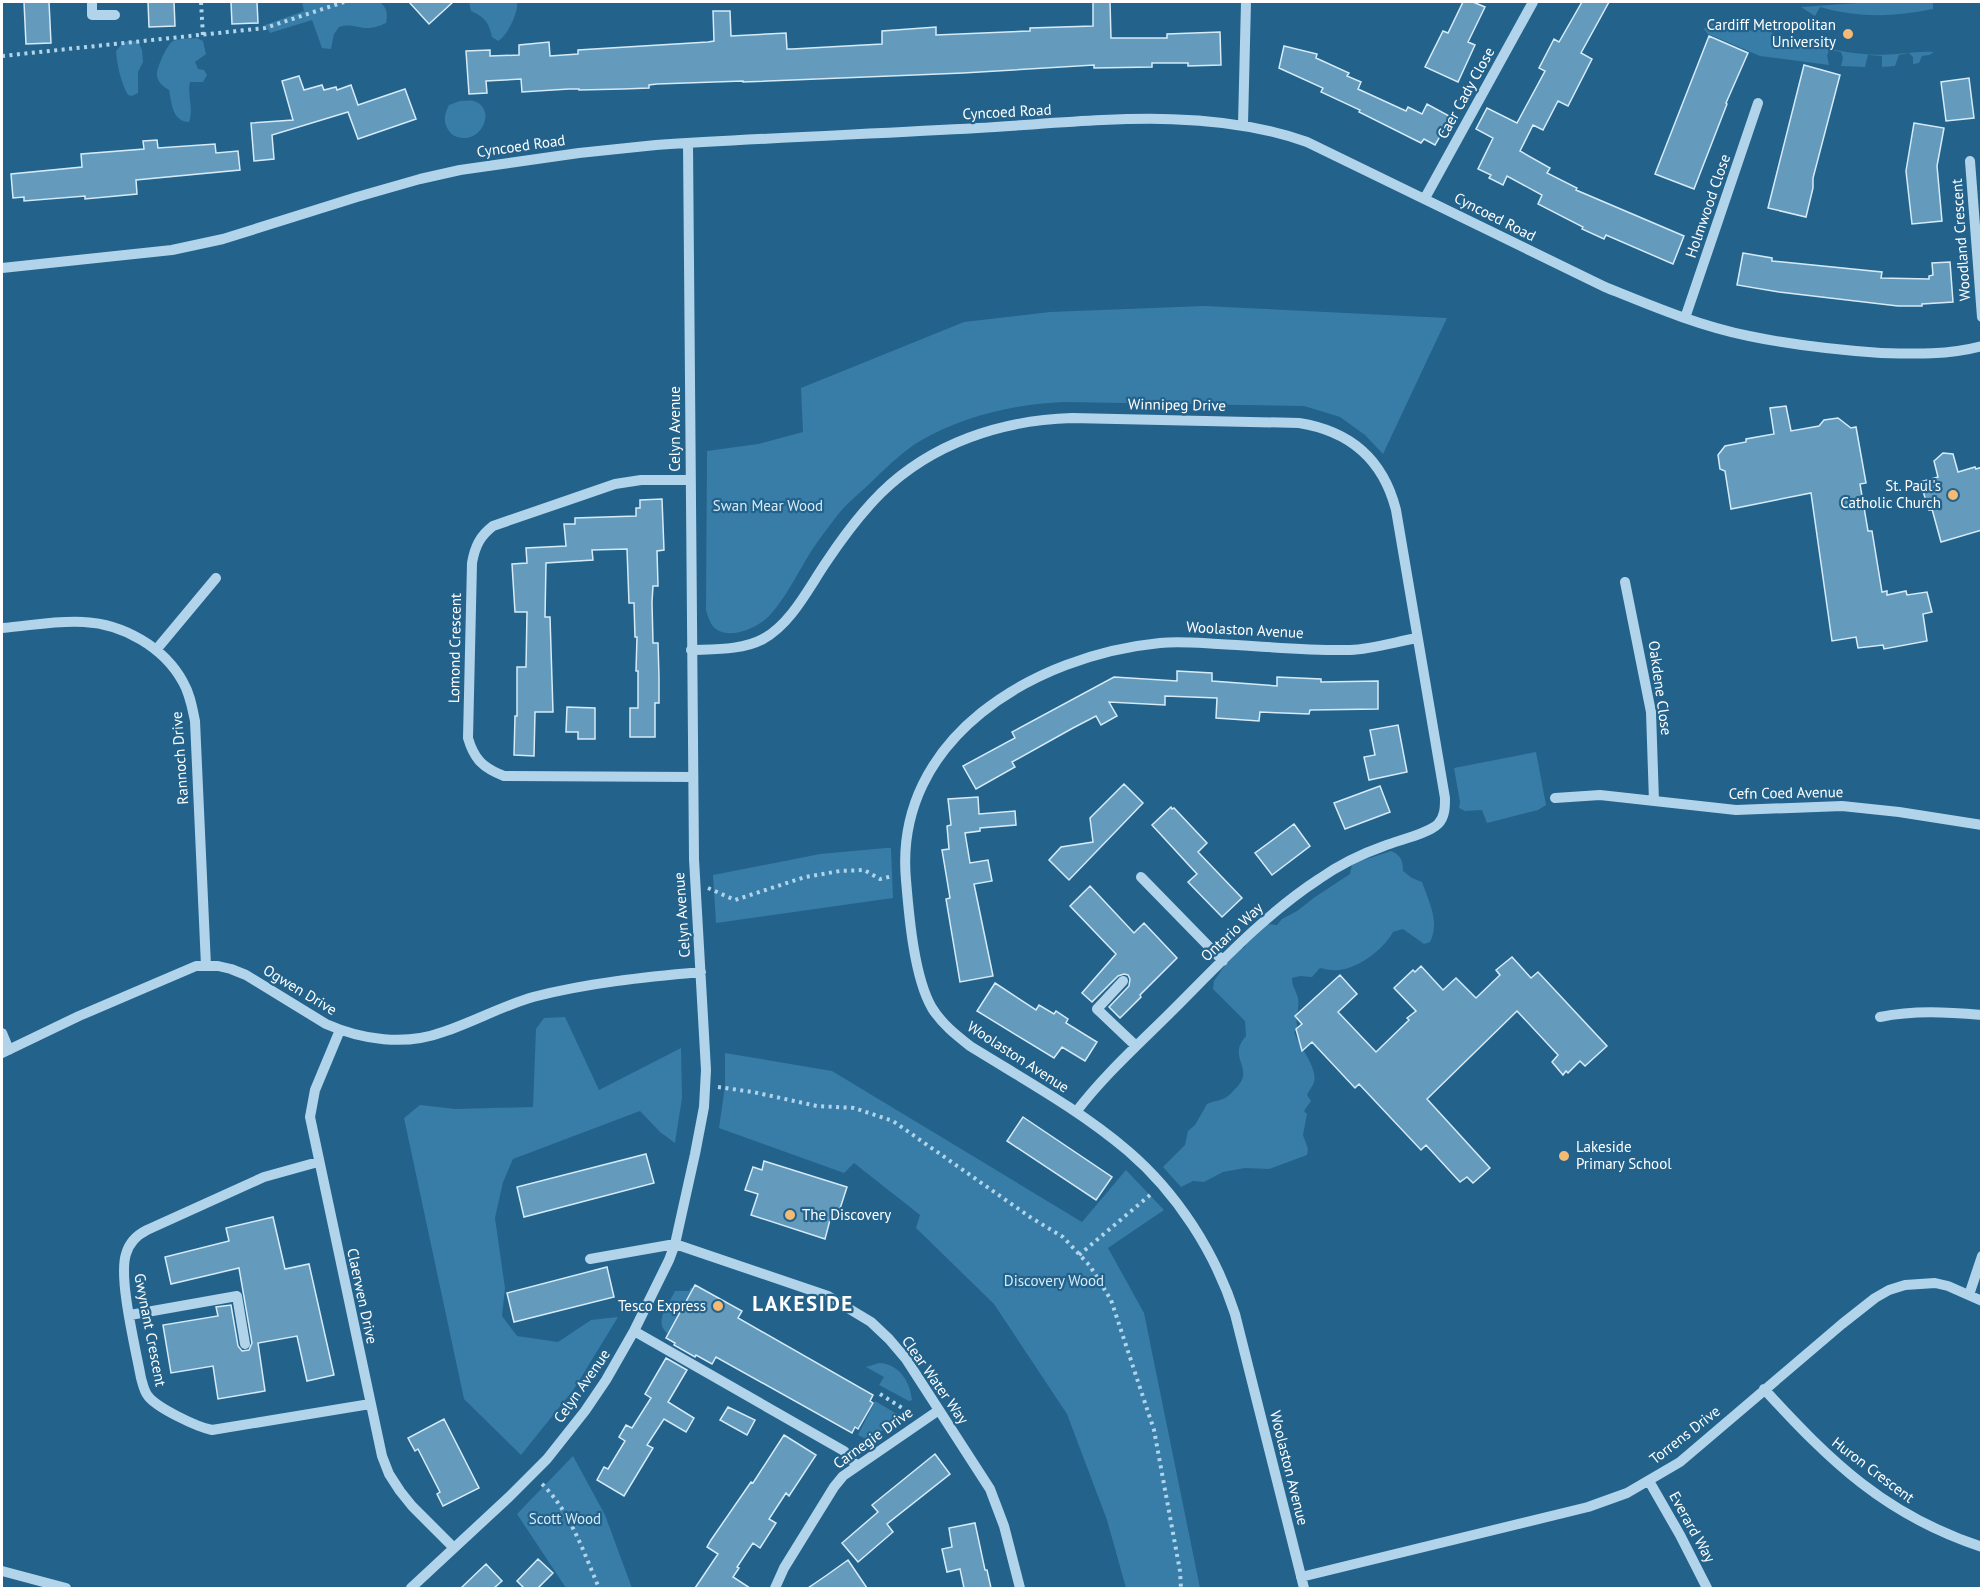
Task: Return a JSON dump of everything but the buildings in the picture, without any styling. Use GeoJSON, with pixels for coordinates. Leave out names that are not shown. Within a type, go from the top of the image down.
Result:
{"type":"FeatureCollection","features":[{"type":"Feature","properties":{"kind":"street"},"geometry":{"type":"LineString","coordinates":[[92,2],[92,15],[115,15]]}},
{"type":"Feature","properties":{"kind":"street"},"geometry":{"type":"LineString","coordinates":[[1243,124],[1246,2]]}},
{"type":"Feature","properties":{"kind":"street","name":"Caer Cady Close"},"geometry":{"type":"LineString","coordinates":[[1425,198],[1533,2]]}},
{"type":"Feature","properties":{"kind":"street","name":"Holmwood Close"},"geometry":{"type":"LineString","coordinates":[[1685,318],[1758,103]]}},
{"type":"Feature","properties":{"kind":"street","name":"Cyncoed Road"},"geometry":{"type":"LineString","coordinates":[[2,268],[138,254],[195,245],[223,239],[357,196],[420,179],[460,170],[611,149],[1128,120],[1209,120],[1243,124],[1307,142],[1425,198],[1549,261],[1605,287],[1685,318],[1748,336],[1851,351],[1923,354],[1982,346]]}},
{"type":"Feature","properties":{"kind":"street","name":"Celyn Avenue"},"geometry":{"type":"LineString","coordinates":[[411,1588],[547,1459],[606,1380],[663,1274],[675,1244],[697,1146],[705,1085],[692,777],[688,143]]}},
{"type":"Feature","properties":{"kind":"street","name":"Woodland Crescent"},"geometry":{"type":"LineString","coordinates":[[1970,161],[1982,317]]}},
{"type":"Feature","properties":{"kind":"street","name":"Winnipeg Drive"},"geometry":{"type":"LineString","coordinates":[[692,650],[741,646],[770,635],[790,614],[861,514],[891,484],[932,455],[969,437],[1009,425],[1043,419],[1072,418],[1299,423],[1317,426],[1349,441],[1363,451],[1384,478],[1391,493],[1445,798],[1442,819]]}},
{"type":"Feature","properties":{"kind":"street","name":"Lomond Crescent"},"geometry":{"type":"LineString","coordinates":[[690,480],[641,480],[615,484],[493,526],[482,535],[474,549],[472,563],[468,738],[479,763],[504,776],[692,777]]}},
{"type":"Feature","properties":{"kind":"street"},"geometry":{"type":"LineString","coordinates":[[156,650],[216,578]]}},
{"type":"Feature","properties":{"kind":"street","name":"Oakdene Close"},"geometry":{"type":"LineString","coordinates":[[1625,582],[1652,712],[1654,801]]}},
{"type":"Feature","properties":{"kind":"street","name":"Rannoch Drive"},"geometry":{"type":"LineString","coordinates":[[2,628],[86,622],[125,631],[156,650],[170,663],[182,681],[191,700],[195,721],[206,966]]}},
{"type":"Feature","properties":{"kind":"street","name":"Woolaston Avenue"},"geometry":{"type":"LineString","coordinates":[[1302,1583],[1234,1314],[1216,1266],[1192,1225],[1155,1178],[1128,1151],[1076,1112],[970,1046],[939,1018],[920,975],[905,873],[907,830],[912,809],[929,770],[949,743],[975,717],[995,702],[1037,678],[1091,657],[1142,645],[1193,643],[1351,650],[1417,638]]}},
{"type":"Feature","properties":{"kind":"street","name":"Cefn Coed Avenue"},"geometry":{"type":"LineString","coordinates":[[1555,798],[1591,795],[1736,810],[1850,807],[1982,825]]}},
{"type":"Feature","properties":{"kind":"street","name":"Ontario Way"},"geometry":{"type":"LineString","coordinates":[[1076,1112],[1100,1082],[1276,911],[1332,870],[1364,854],[1437,826],[1442,819]]}},
{"type":"Feature","properties":{"kind":"street"},"geometry":{"type":"LineString","coordinates":[[1141,877],[1223,961]]}},
{"type":"Feature","properties":{"kind":"street","name":"Ogwen Drive"},"geometry":{"type":"LineString","coordinates":[[5,1051],[185,970],[206,966],[231,969],[246,975],[326,1024],[373,1038],[421,1038],[441,1033],[533,997],[607,982],[701,972]]}},
{"type":"Feature","properties":{"kind":"street"},"geometry":{"type":"LineString","coordinates":[[1123,981],[1097,1009],[1136,1047]]}},
{"type":"Feature","properties":{"kind":"street"},"geometry":{"type":"LineString","coordinates":[[1880,1017],[1925,1012],[1982,1015]]}},
{"type":"Feature","properties":{"kind":"street","name":"Claerwen Drive"},"geometry":{"type":"LineString","coordinates":[[340,1030],[315,1090],[311,1105],[312,1132],[370,1404],[382,1456],[389,1474],[412,1506],[453,1547]]}},
{"type":"Feature","properties":{"kind":"street"},"geometry":{"type":"LineString","coordinates":[[2,1033],[5,1051]]}},
{"type":"Feature","properties":{"kind":"street","name":"Gwynant Crescent"},"geometry":{"type":"LineString","coordinates":[[318,1162],[264,1177],[140,1234],[132,1242],[126,1251],[123,1271],[141,1378],[148,1397],[202,1428],[222,1430],[370,1404]]}},
{"type":"Feature","properties":{"kind":"street"},"geometry":{"type":"LineString","coordinates":[[590,1259],[675,1244]]}},
{"type":"Feature","properties":{"kind":"street","name":"Clear Water Way"},"geometry":{"type":"LineString","coordinates":[[675,1244],[828,1296],[871,1322],[897,1348],[979,1471],[998,1506],[1020,1588]]}},
{"type":"Feature","properties":{"kind":"street"},"geometry":{"type":"LineString","coordinates":[[1969,1295],[1982,1256]]}},
{"type":"Feature","properties":{"kind":"street","name":"Torrens Drive"},"geometry":{"type":"LineString","coordinates":[[1302,1583],[1588,1507],[1627,1493],[1680,1462],[1842,1324],[1889,1290],[1905,1285],[1935,1284],[1982,1300]]}},
{"type":"Feature","properties":{"kind":"street"},"geometry":{"type":"LineString","coordinates":[[130,1315],[237,1296],[245,1344]]}},
{"type":"Feature","properties":{"kind":"street"},"geometry":{"type":"LineString","coordinates":[[634,1331],[844,1451],[856,1466]]}},
{"type":"Feature","properties":{"kind":"street","name":"Huron Crescent"},"geometry":{"type":"LineString","coordinates":[[1764,1389],[1826,1455],[1875,1494],[1932,1528],[1982,1547]]}},
{"type":"Feature","properties":{"kind":"street","name":"Carnegie Drive"},"geometry":{"type":"LineString","coordinates":[[775,1588],[784,1568],[843,1476],[939,1410]]}},
{"type":"Feature","properties":{"kind":"street","name":"Everard Way"},"geometry":{"type":"LineString","coordinates":[[1649,1481],[1707,1588]]}},
{"type":"Feature","properties":{"kind":"street"},"geometry":{"type":"LineString","coordinates":[[2,1571],[66,1588]]}},
{"type":"Feature","properties":{"kind":"path"},"geometry":{"type":"LineString","coordinates":[[201,2],[202,36]]}},
{"type":"Feature","properties":{"kind":"path"},"geometry":{"type":"LineString","coordinates":[[2,56],[265,28],[328,4],[344,2]]}},
{"type":"Feature","properties":{"kind":"path"},"geometry":{"type":"LineString","coordinates":[[695,882],[735,900],[805,877],[840,871],[864,870],[880,879],[905,873]]}},
{"type":"Feature","properties":{"kind":"path"},"geometry":{"type":"LineString","coordinates":[[705,1085],[753,1092],[817,1106],[854,1108],[893,1121],[1030,1217],[1063,1237],[1090,1266],[1111,1300],[1154,1430],[1180,1571],[1181,1588]]}},
{"type":"Feature","properties":{"kind":"path"},"geometry":{"type":"LineString","coordinates":[[1079,1255],[1150,1195]]}},
{"type":"Feature","properties":{"kind":"path"},"geometry":{"type":"LineString","coordinates":[[880,1394],[910,1413]]}},
{"type":"Feature","properties":{"kind":"path"},"geometry":{"type":"LineString","coordinates":[[542,1484],[553,1495],[569,1521],[599,1588]]}},
{"type":"Feature","properties":{"kind":"green space"},"geometry":{"type":"Polygon","coordinates":[[[302,2],[380,2],[386,11],[386,23],[371,28],[339,27],[334,34],[331,49],[322,48],[312,20],[270,33],[265,25],[304,11],[302,2]]]}},
{"type":"Feature","properties":{"kind":"green space"},"geometry":{"type":"Polygon","coordinates":[[[469,2],[517,2],[514,17],[501,39],[498,41],[492,37],[486,21],[471,11],[469,2]]]}},
{"type":"Feature","properties":{"kind":"green space"},"geometry":{"type":"Polygon","coordinates":[[[1872,2],[1933,2],[1933,9],[1905,14],[1862,15],[1820,7],[1815,16],[1801,7],[1872,2]]]}},
{"type":"Feature","properties":{"kind":"green space"},"geometry":{"type":"Polygon","coordinates":[[[1710,22],[1718,26],[1734,27],[1741,31],[1760,30],[1764,24],[1769,23],[1772,28],[1770,31],[1780,40],[1789,42],[1794,39],[1845,52],[1884,55],[1920,52],[1934,52],[1922,56],[1919,63],[1913,64],[1913,57],[1909,53],[1899,55],[1895,66],[1882,67],[1882,56],[1868,55],[1865,67],[1841,66],[1843,58],[1841,52],[1831,50],[1827,55],[1829,65],[1760,56],[1708,34],[1704,29],[1710,22]]]}},
{"type":"Feature","properties":{"kind":"green space"},"geometry":{"type":"Polygon","coordinates":[[[197,38],[203,41],[206,54],[195,62],[198,69],[204,70],[207,75],[203,82],[190,82],[189,122],[179,119],[176,115],[169,90],[160,83],[157,73],[162,57],[173,41],[197,38]]]}},
{"type":"Feature","properties":{"kind":"green space"},"geometry":{"type":"Polygon","coordinates":[[[128,41],[138,41],[142,50],[143,62],[138,72],[138,93],[132,96],[128,95],[123,85],[116,51],[128,41]]]}},
{"type":"Feature","properties":{"kind":"green space"},"geometry":{"type":"Polygon","coordinates":[[[460,101],[474,101],[484,110],[485,116],[485,122],[478,133],[466,138],[454,136],[445,121],[449,105],[460,101]]]}},
{"type":"Feature","properties":{"kind":"green space","name":"Swan Mear Wood"},"geometry":{"type":"Polygon","coordinates":[[[1204,306],[1447,318],[1383,454],[1365,435],[1340,417],[1304,406],[1064,402],[1027,405],[990,413],[937,432],[920,441],[891,463],[839,513],[815,546],[782,600],[765,619],[752,628],[737,633],[722,632],[712,625],[706,610],[707,451],[758,444],[803,432],[801,388],[964,322],[1050,312],[1204,306]]]}},
{"type":"Feature","properties":{"kind":"green space"},"geometry":{"type":"Polygon","coordinates":[[[1536,752],[1546,805],[1538,810],[1487,823],[1482,810],[1465,811],[1459,808],[1454,768],[1536,752]]]}},
{"type":"Feature","properties":{"kind":"green space"},"geometry":{"type":"Polygon","coordinates":[[[891,848],[893,898],[716,923],[713,875],[820,854],[891,848]]]}},
{"type":"Feature","properties":{"kind":"green space"},"geometry":{"type":"Polygon","coordinates":[[[1391,851],[1401,859],[1403,871],[1422,882],[1434,920],[1433,934],[1430,942],[1424,944],[1403,929],[1393,932],[1384,945],[1355,966],[1337,970],[1320,968],[1312,977],[1292,978],[1298,1002],[1298,1029],[1294,1032],[1311,1064],[1314,1076],[1313,1084],[1307,1095],[1311,1101],[1304,1111],[1307,1114],[1303,1135],[1308,1149],[1307,1155],[1269,1169],[1245,1168],[1223,1172],[1204,1182],[1193,1181],[1181,1187],[1163,1167],[1185,1145],[1188,1131],[1195,1125],[1207,1104],[1228,1096],[1241,1081],[1243,1075],[1239,1051],[1246,1036],[1245,1021],[1213,989],[1214,981],[1225,965],[1231,949],[1244,948],[1250,937],[1267,924],[1277,925],[1282,919],[1350,874],[1352,864],[1391,851]]]}},
{"type":"Feature","properties":{"kind":"green space"},"geometry":{"type":"Polygon","coordinates":[[[565,1017],[599,1090],[681,1048],[682,1098],[675,1143],[660,1132],[640,1111],[513,1159],[503,1182],[495,1218],[505,1288],[502,1316],[517,1336],[558,1342],[591,1320],[618,1317],[574,1389],[521,1455],[464,1399],[404,1118],[420,1105],[455,1109],[533,1107],[536,1029],[544,1018],[565,1017]]]}},
{"type":"Feature","properties":{"kind":"green space","name":"Discovery Wood"},"geometry":{"type":"Polygon","coordinates":[[[725,1053],[832,1071],[1082,1222],[1126,1170],[1164,1210],[1108,1248],[1144,1313],[1200,1588],[1126,1588],[1107,1520],[1067,1414],[994,1304],[916,1228],[920,1215],[854,1163],[844,1173],[719,1128],[725,1086],[725,1053]]]}},
{"type":"Feature","properties":{"kind":"green space"},"geometry":{"type":"Polygon","coordinates":[[[691,1287],[693,1289],[668,1334],[662,1324],[663,1313],[675,1291],[689,1291],[691,1287]]]}},
{"type":"Feature","properties":{"kind":"green space"},"geometry":{"type":"Polygon","coordinates":[[[879,1363],[898,1370],[909,1386],[912,1400],[909,1401],[879,1385],[884,1377],[866,1367],[879,1363]]]}},
{"type":"Feature","properties":{"kind":"green space"},"geometry":{"type":"Polygon","coordinates":[[[875,1401],[899,1417],[898,1420],[868,1440],[858,1435],[875,1401]]]}},
{"type":"Feature","properties":{"kind":"green space","name":"Scott Wood"},"geometry":{"type":"Polygon","coordinates":[[[573,1456],[605,1515],[632,1588],[566,1588],[517,1514],[573,1456]]]}},
{"type":"Feature","properties":{"kind":"place","name":"Cardiff Metropolitan University"},"geometry":{"type":"Point","coordinates":[1848,34]}},
{"type":"Feature","properties":{"kind":"place","name":"St. Paul's Catholic Church"},"geometry":{"type":"Point","coordinates":[1953,495]}},
{"type":"Feature","properties":{"kind":"place","name":"Lakeside Primary School"},"geometry":{"type":"Point","coordinates":[1564,1156]}},
{"type":"Feature","properties":{"kind":"place","name":"The Discovery"},"geometry":{"type":"Point","coordinates":[790,1215]}},
{"type":"Feature","properties":{"kind":"place","name":"Tesco Express"},"geometry":{"type":"Point","coordinates":[718,1306]}},
{"type":"Feature","properties":{"kind":"district","name":"LAKESIDE"},"geometry":{"type":"Point","coordinates":[803,1304]}}]}
